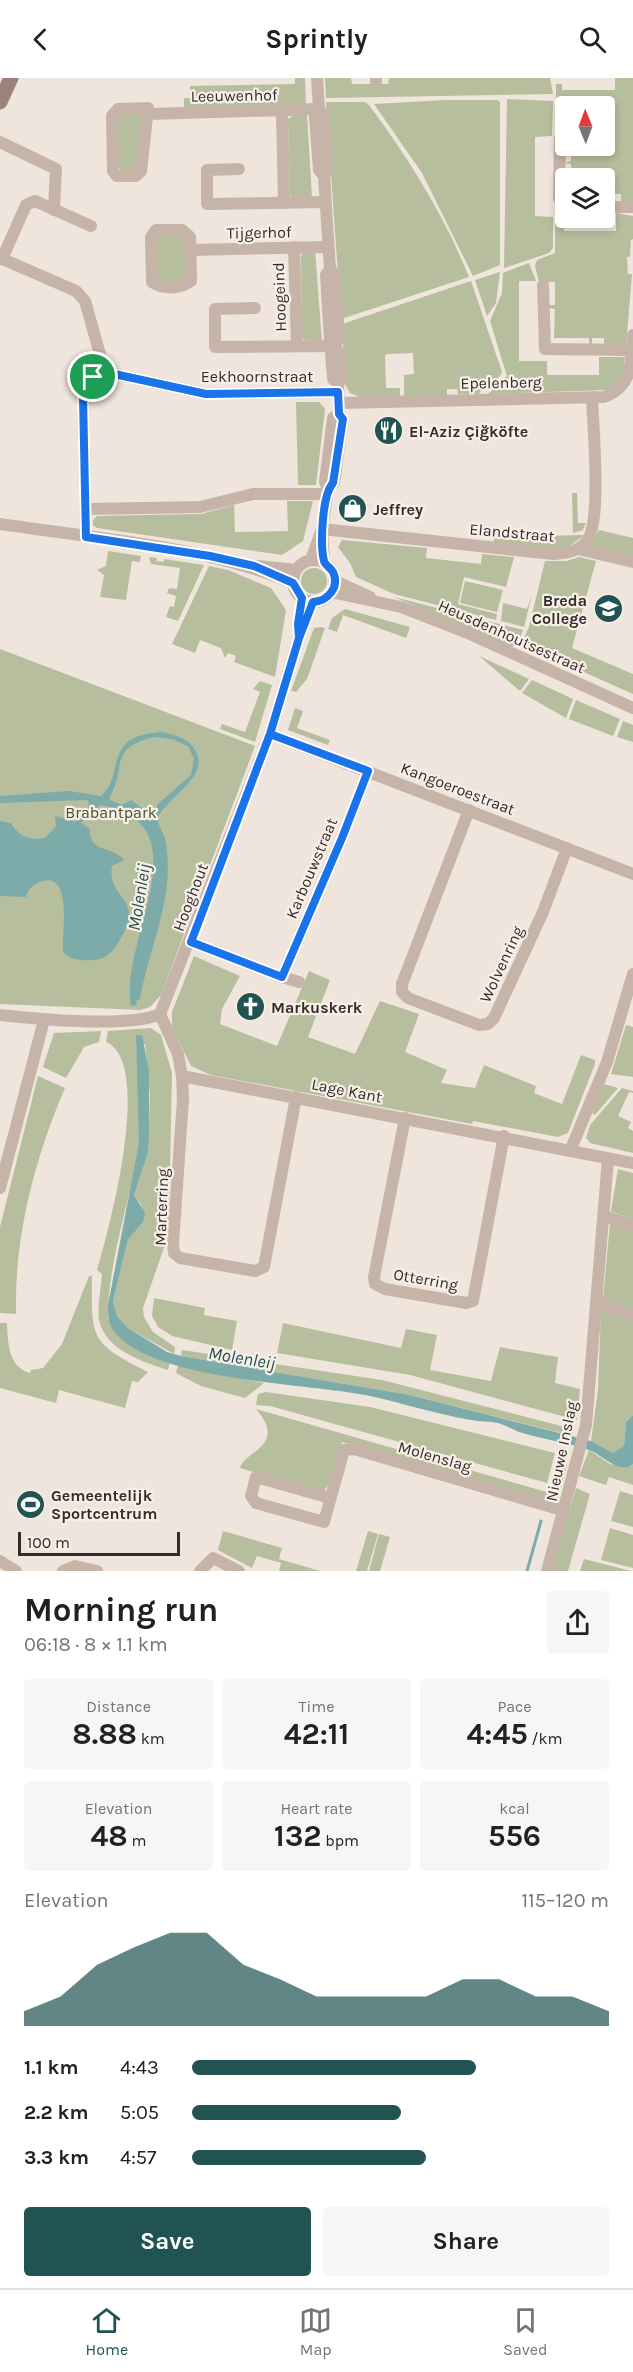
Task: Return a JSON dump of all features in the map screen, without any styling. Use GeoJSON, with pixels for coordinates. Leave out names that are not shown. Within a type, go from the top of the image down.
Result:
{"type":"FeatureCollection","features":[{"type":"Feature","properties":{"kind":"main road"},"geometry":{"type":"LineString","coordinates":[[0,102],[11,78]]}},
{"type":"Feature","properties":{"kind":"street"},"geometry":{"type":"LineString","coordinates":[[295,576],[311,560],[322,529],[328,491],[333,483],[343,419],[338,398],[342,380],[340,354],[335,347],[339,339],[335,274],[330,269],[328,247],[324,176],[328,169],[324,116],[320,109],[317,78]]}},
{"type":"Feature","properties":{"kind":"street","name":"Leeuwenhof"},"geometry":{"type":"LineString","coordinates":[[148,108],[149,114],[141,171],[136,176],[117,176],[113,171],[112,116],[118,109],[148,108]]}},
{"type":"Feature","properties":{"kind":"street","name":"Leeuwenhof"},"geometry":{"type":"LineString","coordinates":[[149,114],[320,109]]}},
{"type":"Feature","properties":{"kind":"street"},"geometry":{"type":"LineString","coordinates":[[282,111],[284,202]]}},
{"type":"Feature","properties":{"kind":"street"},"geometry":{"type":"LineString","coordinates":[[0,142],[56,169],[54,210]]}},
{"type":"Feature","properties":{"kind":"street"},"geometry":{"type":"LineString","coordinates":[[239,170],[207,170],[207,204],[326,202]]}},
{"type":"Feature","properties":{"kind":"street"},"geometry":{"type":"LineString","coordinates":[[86,537],[83,397],[86,385],[93,377],[105,372],[85,301],[76,291],[1,258],[26,205],[35,201],[91,226]]}},
{"type":"Feature","properties":{"kind":"street"},"geometry":{"type":"LineString","coordinates":[[615,207],[633,207]]}},
{"type":"Feature","properties":{"kind":"street"},"geometry":{"type":"LineString","coordinates":[[156,230],[182,230],[190,237],[190,250],[191,280],[183,287],[160,287],[152,282],[151,237],[156,230]]}},
{"type":"Feature","properties":{"kind":"street","name":"Hoogeind"},"geometry":{"type":"LineString","coordinates":[[294,247],[297,346]]}},
{"type":"Feature","properties":{"kind":"street","name":"Tijgerhof"},"geometry":{"type":"LineString","coordinates":[[190,250],[328,247]]}},
{"type":"Feature","properties":{"kind":"street","name":"Epelenberg"},"geometry":{"type":"LineString","coordinates":[[543,285],[545,349],[632,350]]}},
{"type":"Feature","properties":{"kind":"street","name":"Hoogeind"},"geometry":{"type":"LineString","coordinates":[[255,308],[215,309],[215,347],[335,347]]}},
{"type":"Feature","properties":{"kind":"street","name":"Epelenberg"},"geometry":{"type":"LineString","coordinates":[[338,398],[592,397],[618,392],[630,384],[633,335]]}},
{"type":"Feature","properties":{"kind":"street","name":"Eekhoornstraat"},"geometry":{"type":"LineString","coordinates":[[105,372],[206,394],[338,398]]}},
{"type":"Feature","properties":{"kind":"street"},"geometry":{"type":"LineString","coordinates":[[592,397],[595,519],[592,531],[578,549],[633,562]]}},
{"type":"Feature","properties":{"kind":"street"},"geometry":{"type":"LineString","coordinates":[[86,509],[200,507],[254,494],[328,491]]}},
{"type":"Feature","properties":{"kind":"street"},"geometry":{"type":"LineString","coordinates":[[0,524],[210,556],[254,566],[295,576],[308,600],[323,599],[333,587],[332,570],[324,563],[311,560]]}},
{"type":"Feature","properties":{"kind":"street"},"geometry":{"type":"LineString","coordinates":[[322,529],[324,563]]}},
{"type":"Feature","properties":{"kind":"street","name":"Elandstraat"},"geometry":{"type":"LineString","coordinates":[[322,529],[553,554],[578,549]]}},
{"type":"Feature","properties":{"kind":"street","name":"Heusdenhoutsestraat"},"geometry":{"type":"LineString","coordinates":[[333,587],[376,601],[401,606],[470,634],[633,708]]}},
{"type":"Feature","properties":{"kind":"street","name":"Hooghout"},"geometry":{"type":"LineString","coordinates":[[160,1014],[191,942],[270,734],[308,600]]}},
{"type":"Feature","properties":{"kind":"street","name":"Kangoeroestraat"},"geometry":{"type":"LineString","coordinates":[[270,734],[633,874]]}},
{"type":"Feature","properties":{"kind":"street","name":"Karbouwstraat"},"geometry":{"type":"LineString","coordinates":[[282,977],[342,838],[368,771]]}},
{"type":"Feature","properties":{"kind":"street","name":"Wolvenring"},"geometry":{"type":"LineString","coordinates":[[469,810],[402,984],[402,992],[408,998],[479,1025],[488,1024],[494,1018],[543,912],[567,848]]}},
{"type":"Feature","properties":{"kind":"street"},"geometry":{"type":"LineString","coordinates":[[191,942],[299,982]]}},
{"type":"Feature","properties":{"kind":"street"},"geometry":{"type":"LineString","coordinates":[[570,1151],[607,1062],[633,974]]}},
{"type":"Feature","properties":{"kind":"street"},"geometry":{"type":"LineString","coordinates":[[0,1015],[44,1020],[149,1019],[160,1014],[178,1054],[182,1076]]}},
{"type":"Feature","properties":{"kind":"street"},"geometry":{"type":"LineString","coordinates":[[0,1188],[44,1020]]}},
{"type":"Feature","properties":{"kind":"street","name":"Lage Kant"},"geometry":{"type":"LineString","coordinates":[[182,1076],[504,1136],[633,1163]]}},
{"type":"Feature","properties":{"kind":"street","name":"Marterring"},"geometry":{"type":"LineString","coordinates":[[182,1076],[181,1129],[173,1244],[174,1253],[180,1258],[261,1270],[266,1262],[296,1097]]}},
{"type":"Feature","properties":{"kind":"street","name":"Otterring"},"geometry":{"type":"LineString","coordinates":[[405,1118],[374,1277],[375,1284],[405,1293],[466,1303],[473,1301],[504,1136]]}},
{"type":"Feature","properties":{"kind":"street","name":"Nieuwe Inslag"},"geometry":{"type":"LineString","coordinates":[[548,1571],[585,1431],[605,1216],[608,1159]]}},
{"type":"Feature","properties":{"kind":"street"},"geometry":{"type":"LineString","coordinates":[[605,1216],[633,1226]]}},
{"type":"Feature","properties":{"kind":"street"},"geometry":{"type":"LineString","coordinates":[[597,1301],[633,1316]]}},
{"type":"Feature","properties":{"kind":"street","name":"Molenslag"},"geometry":{"type":"LineString","coordinates":[[330,1498],[256,1477],[251,1496],[256,1503],[324,1522],[344,1450],[354,1449],[565,1511]]}},
{"type":"Feature","properties":{"kind":"street"},"geometry":{"type":"LineString","coordinates":[[200,1571],[213,1558],[239,1571]]}},
{"type":"Feature","properties":{"kind":"street"},"geometry":{"type":"LineString","coordinates":[[0,1561],[15,1571]]}},
{"type":"Feature","properties":{"kind":"street"},"geometry":{"type":"LineString","coordinates":[[64,1571],[75,1566],[97,1571]]}},
{"type":"Feature","properties":{"kind":"green space"},"geometry":{"type":"Polygon","coordinates":[[[295,78],[305,78],[306,107],[184,109],[184,98],[190,98],[190,86],[295,84],[295,78]]]}},
{"type":"Feature","properties":{"kind":"green space"},"geometry":{"type":"Polygon","coordinates":[[[325,78],[351,78],[352,84],[388,84],[389,78],[550,78],[553,94],[326,98],[325,78]]]}},
{"type":"Feature","properties":{"kind":"green space"},"geometry":{"type":"Polygon","coordinates":[[[615,78],[633,78],[633,201],[621,202],[621,194],[615,194],[615,168],[571,168],[571,164],[564,163],[571,161],[571,156],[615,156],[615,96],[556,96],[556,84],[562,84],[562,90],[615,90],[615,78]]]}},
{"type":"Feature","properties":{"kind":"green space"},"geometry":{"type":"Polygon","coordinates":[[[507,99],[553,101],[552,136],[535,137],[535,216],[553,217],[553,248],[549,253],[504,268],[507,99]]]}},
{"type":"Feature","properties":{"kind":"green space"},"geometry":{"type":"Polygon","coordinates":[[[497,100],[500,102],[500,265],[473,276],[422,173],[374,104],[497,100]]]}},
{"type":"Feature","properties":{"kind":"green space"},"geometry":{"type":"Polygon","coordinates":[[[326,102],[365,102],[369,105],[425,188],[469,277],[341,319],[326,102]]]}},
{"type":"Feature","properties":{"kind":"green space"},"geometry":{"type":"Polygon","coordinates":[[[142,113],[138,165],[134,170],[121,170],[118,167],[116,118],[121,114],[142,113]]]}},
{"type":"Feature","properties":{"kind":"green space"},"geometry":{"type":"Polygon","coordinates":[[[294,115],[307,115],[312,198],[293,198],[290,195],[288,119],[294,115]]]}},
{"type":"Feature","properties":{"kind":"green space"},"geometry":{"type":"Polygon","coordinates":[[[616,213],[633,216],[633,239],[631,240],[630,257],[627,257],[628,274],[632,274],[626,346],[604,345],[604,338],[592,338],[592,345],[589,345],[589,338],[554,338],[555,309],[548,308],[548,305],[555,305],[555,282],[539,282],[535,266],[537,260],[555,253],[555,228],[564,228],[564,231],[616,231],[616,213]]]}},
{"type":"Feature","properties":{"kind":"green space"},"geometry":{"type":"Polygon","coordinates":[[[179,234],[184,237],[186,275],[183,281],[163,283],[157,279],[155,243],[158,236],[179,234]]]}},
{"type":"Feature","properties":{"kind":"green space"},"geometry":{"type":"Polygon","coordinates":[[[315,250],[322,342],[304,340],[302,335],[301,258],[302,253],[315,250]]]}},
{"type":"Feature","properties":{"kind":"green space"},"geometry":{"type":"Polygon","coordinates":[[[529,263],[536,281],[519,281],[519,361],[547,361],[547,375],[599,375],[599,357],[625,357],[622,379],[608,390],[488,394],[507,376],[490,321],[502,293],[503,273],[529,263]]]}},
{"type":"Feature","properties":{"kind":"green space"},"geometry":{"type":"Polygon","coordinates":[[[500,272],[496,303],[487,316],[475,280],[500,272]]]}},
{"type":"Feature","properties":{"kind":"green space"},"geometry":{"type":"Polygon","coordinates":[[[471,281],[502,372],[497,379],[479,394],[458,394],[457,389],[447,389],[447,395],[404,396],[404,375],[414,374],[413,353],[387,354],[385,356],[386,388],[400,388],[400,396],[360,397],[350,393],[345,384],[342,324],[471,281]]]}},
{"type":"Feature","properties":{"kind":"green space"},"geometry":{"type":"Polygon","coordinates":[[[296,402],[319,402],[325,409],[316,485],[298,485],[296,402]]]}},
{"type":"Feature","properties":{"kind":"green space"},"geometry":{"type":"Polygon","coordinates":[[[572,493],[577,493],[578,523],[586,523],[583,530],[573,533],[572,493]]]}},
{"type":"Feature","properties":{"kind":"green space"},"geometry":{"type":"Polygon","coordinates":[[[287,501],[313,501],[303,541],[282,555],[97,528],[93,525],[93,520],[97,516],[201,514],[234,505],[235,532],[288,531],[287,501]]]}},
{"type":"Feature","properties":{"kind":"green space"},"geometry":{"type":"Polygon","coordinates":[[[599,530],[633,538],[633,558],[589,548],[599,530]]]}},
{"type":"Feature","properties":{"kind":"green space"},"geometry":{"type":"Polygon","coordinates":[[[585,535],[565,549],[494,544],[494,537],[585,535]]]}},
{"type":"Feature","properties":{"kind":"green space"},"geometry":{"type":"Polygon","coordinates":[[[342,540],[427,548],[426,558],[481,564],[482,554],[514,557],[506,587],[464,577],[458,604],[497,614],[496,620],[394,594],[356,577],[350,563],[338,547],[342,540]]]}},
{"type":"Feature","properties":{"kind":"green space"},"geometry":{"type":"Polygon","coordinates":[[[108,551],[141,556],[140,562],[132,561],[126,600],[100,597],[104,575],[97,570],[106,566],[108,551]]]}},
{"type":"Feature","properties":{"kind":"green space"},"geometry":{"type":"Polygon","coordinates":[[[149,557],[157,558],[156,561],[164,562],[164,559],[204,565],[178,621],[166,617],[170,606],[174,607],[176,596],[167,593],[169,588],[177,589],[180,568],[151,564],[149,557]]]}},
{"type":"Feature","properties":{"kind":"green space"},"geometry":{"type":"Polygon","coordinates":[[[579,557],[596,561],[572,648],[633,674],[633,694],[521,644],[529,627],[545,561],[567,561],[579,557]]]}},
{"type":"Feature","properties":{"kind":"green space"},"geometry":{"type":"Polygon","coordinates":[[[209,566],[228,570],[271,588],[286,610],[275,677],[234,662],[236,656],[228,653],[225,658],[221,648],[200,640],[195,653],[172,644],[209,566]]]}},
{"type":"Feature","properties":{"kind":"green space"},"geometry":{"type":"Polygon","coordinates":[[[314,568],[323,572],[327,581],[323,590],[314,594],[305,590],[301,581],[305,572],[314,568]]]}},
{"type":"Feature","properties":{"kind":"green space"},"geometry":{"type":"Polygon","coordinates":[[[465,581],[503,590],[497,612],[460,603],[465,581]]]}},
{"type":"Feature","properties":{"kind":"green space"},"geometry":{"type":"Polygon","coordinates":[[[532,595],[524,627],[501,621],[503,603],[527,609],[532,595]]]}},
{"type":"Feature","properties":{"kind":"green space"},"geometry":{"type":"Polygon","coordinates":[[[394,597],[523,630],[517,645],[511,647],[394,597]]]}},
{"type":"Feature","properties":{"kind":"green space"},"geometry":{"type":"Polygon","coordinates":[[[345,609],[410,627],[406,638],[343,615],[337,632],[328,629],[332,618],[345,609]]]}},
{"type":"Feature","properties":{"kind":"green space"},"geometry":{"type":"Polygon","coordinates":[[[314,628],[325,628],[307,679],[296,692],[291,691],[314,628]]]}},
{"type":"Feature","properties":{"kind":"green space","name":"Brabantpark"},"geometry":{"type":"Polygon","coordinates":[[[0,649],[255,746],[161,995],[150,1007],[140,1010],[0,1004],[0,649]]]}},
{"type":"Feature","properties":{"kind":"green space"},"geometry":{"type":"Polygon","coordinates":[[[479,656],[529,679],[520,691],[479,656]]]}},
{"type":"Feature","properties":{"kind":"green space"},"geometry":{"type":"Polygon","coordinates":[[[532,680],[573,699],[566,718],[522,693],[532,680]]]}},
{"type":"Feature","properties":{"kind":"green space"},"geometry":{"type":"Polygon","coordinates":[[[260,681],[272,685],[255,742],[220,729],[222,724],[245,732],[260,692],[253,689],[260,681]]]}},
{"type":"Feature","properties":{"kind":"green space"},"geometry":{"type":"Polygon","coordinates":[[[576,700],[620,719],[613,736],[569,719],[576,700]]]}},
{"type":"Feature","properties":{"kind":"green space"},"geometry":{"type":"Polygon","coordinates":[[[295,708],[303,711],[297,728],[330,740],[328,745],[288,730],[295,708]]]}},
{"type":"Feature","properties":{"kind":"green space"},"geometry":{"type":"Polygon","coordinates":[[[623,721],[633,725],[633,742],[617,737],[623,721]]]}},
{"type":"Feature","properties":{"kind":"green space"},"geometry":{"type":"Polygon","coordinates":[[[194,956],[240,976],[222,1009],[220,1024],[277,1046],[309,971],[330,980],[308,1037],[355,1054],[380,1001],[419,1014],[405,1052],[447,1070],[441,1083],[475,1088],[484,1065],[536,1086],[534,1093],[562,1104],[581,1055],[595,1060],[595,1064],[568,1133],[558,1137],[473,1121],[472,1124],[211,1075],[191,1066],[172,1027],[172,1012],[194,956]]]}},
{"type":"Feature","properties":{"kind":"green space"},"geometry":{"type":"Polygon","coordinates":[[[626,1025],[633,1027],[633,1077],[611,1074],[626,1025]]]}},
{"type":"Feature","properties":{"kind":"green space"},"geometry":{"type":"Polygon","coordinates":[[[151,1028],[161,1035],[172,1073],[169,1220],[166,1242],[143,1308],[144,1317],[153,1332],[175,1347],[174,1354],[128,1328],[117,1316],[113,1301],[128,1240],[143,1222],[141,1205],[134,1195],[148,1153],[150,1094],[145,1044],[136,1044],[141,1120],[139,1145],[115,1253],[108,1318],[139,1350],[170,1362],[168,1370],[137,1359],[117,1347],[103,1330],[99,1320],[102,1274],[97,1270],[118,1186],[127,1113],[127,1081],[120,1056],[106,1042],[108,1031],[151,1028]]]}},
{"type":"Feature","properties":{"kind":"green space"},"geometry":{"type":"Polygon","coordinates":[[[101,1031],[99,1042],[84,1047],[66,1078],[43,1067],[54,1033],[101,1031]]]}},
{"type":"Feature","properties":{"kind":"green space"},"geometry":{"type":"Polygon","coordinates":[[[38,1076],[65,1088],[44,1142],[28,1198],[16,1285],[16,1314],[0,1313],[0,1227],[38,1076]]]}},
{"type":"Feature","properties":{"kind":"green space"},"geometry":{"type":"Polygon","coordinates":[[[604,1084],[618,1088],[595,1115],[592,1113],[604,1084]]]}},
{"type":"Feature","properties":{"kind":"green space"},"geometry":{"type":"Polygon","coordinates":[[[622,1088],[633,1091],[633,1093],[629,1092],[618,1116],[631,1122],[628,1128],[633,1131],[633,1153],[590,1143],[586,1138],[590,1125],[622,1088]]]}},
{"type":"Feature","properties":{"kind":"green space"},"geometry":{"type":"Polygon","coordinates":[[[618,1169],[633,1173],[633,1220],[611,1211],[618,1169]]]}},
{"type":"Feature","properties":{"kind":"green space"},"geometry":{"type":"Polygon","coordinates":[[[610,1223],[633,1232],[633,1312],[603,1300],[610,1223]]]}},
{"type":"Feature","properties":{"kind":"green space"},"geometry":{"type":"Polygon","coordinates":[[[89,1276],[92,1276],[92,1314],[98,1337],[115,1354],[148,1372],[138,1382],[132,1381],[125,1408],[59,1390],[56,1403],[0,1388],[0,1323],[7,1323],[11,1353],[17,1365],[30,1373],[31,1370],[43,1368],[62,1344],[89,1276]]]}},
{"type":"Feature","properties":{"kind":"green space"},"geometry":{"type":"Polygon","coordinates":[[[154,1298],[205,1308],[204,1315],[237,1321],[232,1350],[172,1336],[158,1327],[152,1316],[154,1298]]]}},
{"type":"Feature","properties":{"kind":"green space"},"geometry":{"type":"Polygon","coordinates":[[[601,1309],[633,1322],[633,1415],[626,1422],[624,1446],[613,1453],[591,1441],[598,1390],[601,1309]]]}},
{"type":"Feature","properties":{"kind":"green space"},"geometry":{"type":"Polygon","coordinates":[[[283,1323],[401,1348],[406,1329],[437,1335],[430,1370],[491,1381],[500,1347],[558,1357],[555,1383],[580,1389],[577,1420],[410,1375],[277,1353],[283,1323]]]}},
{"type":"Feature","properties":{"kind":"green space"},"geometry":{"type":"Polygon","coordinates":[[[182,1350],[382,1380],[573,1429],[573,1436],[410,1395],[181,1356],[182,1350]]]}},
{"type":"Feature","properties":{"kind":"green space"},"geometry":{"type":"Polygon","coordinates":[[[178,1365],[264,1383],[245,1398],[201,1386],[176,1373],[178,1365]]]}},
{"type":"Feature","properties":{"kind":"green space"},"geometry":{"type":"Polygon","coordinates":[[[266,1392],[370,1407],[555,1453],[547,1483],[270,1406],[256,1405],[258,1394],[266,1392]]]}},
{"type":"Feature","properties":{"kind":"green space"},"geometry":{"type":"Polygon","coordinates":[[[256,1409],[550,1493],[560,1465],[567,1465],[557,1502],[552,1502],[342,1442],[329,1485],[324,1490],[318,1491],[240,1468],[266,1439],[268,1431],[265,1421],[256,1409]]]}},
{"type":"Feature","properties":{"kind":"green space"},"geometry":{"type":"Polygon","coordinates":[[[589,1450],[610,1464],[630,1466],[633,1464],[633,1485],[609,1477],[606,1485],[579,1476],[589,1450]]]}},
{"type":"Feature","properties":{"kind":"green space"},"geometry":{"type":"Polygon","coordinates":[[[576,1488],[590,1494],[568,1571],[552,1571],[576,1488]]]}},
{"type":"Feature","properties":{"kind":"green space"},"geometry":{"type":"Polygon","coordinates":[[[620,1491],[633,1495],[633,1527],[611,1521],[620,1491]]]}},
{"type":"Feature","properties":{"kind":"green space"},"geometry":{"type":"Polygon","coordinates":[[[610,1528],[633,1535],[633,1568],[601,1560],[610,1528]]]}},
{"type":"Feature","properties":{"kind":"green space"},"geometry":{"type":"Polygon","coordinates":[[[223,1531],[282,1548],[279,1559],[320,1571],[279,1571],[281,1563],[257,1556],[252,1568],[218,1550],[223,1531]]]}},
{"type":"Feature","properties":{"kind":"green space"},"geometry":{"type":"Polygon","coordinates":[[[368,1531],[378,1534],[367,1571],[356,1571],[368,1531]]]}},
{"type":"Feature","properties":{"kind":"green space"},"geometry":{"type":"Polygon","coordinates":[[[379,1534],[390,1537],[380,1571],[369,1571],[379,1534]]]}},
{"type":"Feature","properties":{"kind":"green space"},"geometry":{"type":"Polygon","coordinates":[[[584,1559],[631,1571],[580,1571],[584,1559]]]}},
{"type":"Feature","properties":{"kind":"water"},"geometry":{"type":"Polygon","coordinates":[[[163,732],[183,739],[194,749],[199,763],[191,780],[157,819],[166,844],[167,883],[160,922],[140,999],[136,1001],[137,1005],[131,1006],[130,980],[151,888],[153,860],[148,835],[132,816],[100,805],[81,823],[90,829],[93,842],[97,846],[119,855],[124,860],[112,866],[112,877],[115,886],[125,900],[129,917],[125,930],[109,954],[97,960],[76,959],[63,952],[64,905],[57,884],[49,880],[37,883],[26,897],[0,896],[0,821],[11,823],[25,836],[34,839],[45,838],[56,826],[55,816],[75,822],[89,807],[88,800],[0,803],[0,796],[69,791],[101,796],[109,787],[118,756],[123,748],[130,740],[163,732]],[[153,737],[129,747],[121,761],[110,800],[122,805],[131,800],[151,815],[159,803],[191,775],[194,759],[188,746],[172,739],[153,737]]]}},
{"type":"Feature","properties":{"kind":"water"},"geometry":{"type":"Polygon","coordinates":[[[136,1035],[142,1035],[149,1071],[149,1138],[148,1153],[134,1195],[145,1213],[143,1222],[128,1240],[113,1301],[117,1316],[128,1328],[167,1352],[181,1356],[410,1395],[591,1441],[613,1453],[624,1446],[626,1422],[633,1415],[633,1464],[627,1467],[616,1466],[589,1450],[519,1432],[498,1423],[474,1421],[365,1395],[269,1383],[194,1370],[133,1348],[112,1328],[108,1305],[139,1143],[136,1035]]]}},
{"type":"Feature","properties":{"kind":"waterway"},"geometry":{"type":"LineString","coordinates":[[527,1571],[541,1521]]}},
{"type":"Feature","properties":{"kind":"place","name":"El-Aziz Çiğköfte"},"geometry":{"type":"Point","coordinates":[388,431]}},
{"type":"Feature","properties":{"kind":"place","name":"Jeffrey"},"geometry":{"type":"Point","coordinates":[352,509]}},
{"type":"Feature","properties":{"kind":"place","name":"Breda College"},"geometry":{"type":"Point","coordinates":[608,609]}},
{"type":"Feature","properties":{"kind":"place","name":"Markuskerk"},"geometry":{"type":"Point","coordinates":[250,1007]}},
{"type":"Feature","properties":{"kind":"place","name":"Gemeentelijk Sportcentrum"},"geometry":{"type":"Point","coordinates":[30,1504]}},
{"type":"Feature","properties":{"kind":"route"},"geometry":{"type":"LineString","coordinates":[[93,377],[86,385],[83,397],[86,537],[210,556],[254,566],[264,573],[293,583],[302,598],[298,624],[299,638],[270,734],[191,942],[282,977],[342,838],[368,771],[270,734],[285,685],[299,638],[313,602],[326,597],[333,589],[335,581],[330,567],[324,563],[322,529],[328,489],[333,483],[343,419],[339,414],[338,392],[206,394],[105,372],[93,377]]}},
{"type":"Feature","properties":{"kind":"water label","name":"Molenleij"},"geometry":{"type":"Point","coordinates":[139,897]}},
{"type":"Feature","properties":{"kind":"water label","name":"Molenleij"},"geometry":{"type":"Point","coordinates":[242,1358]}}]}
